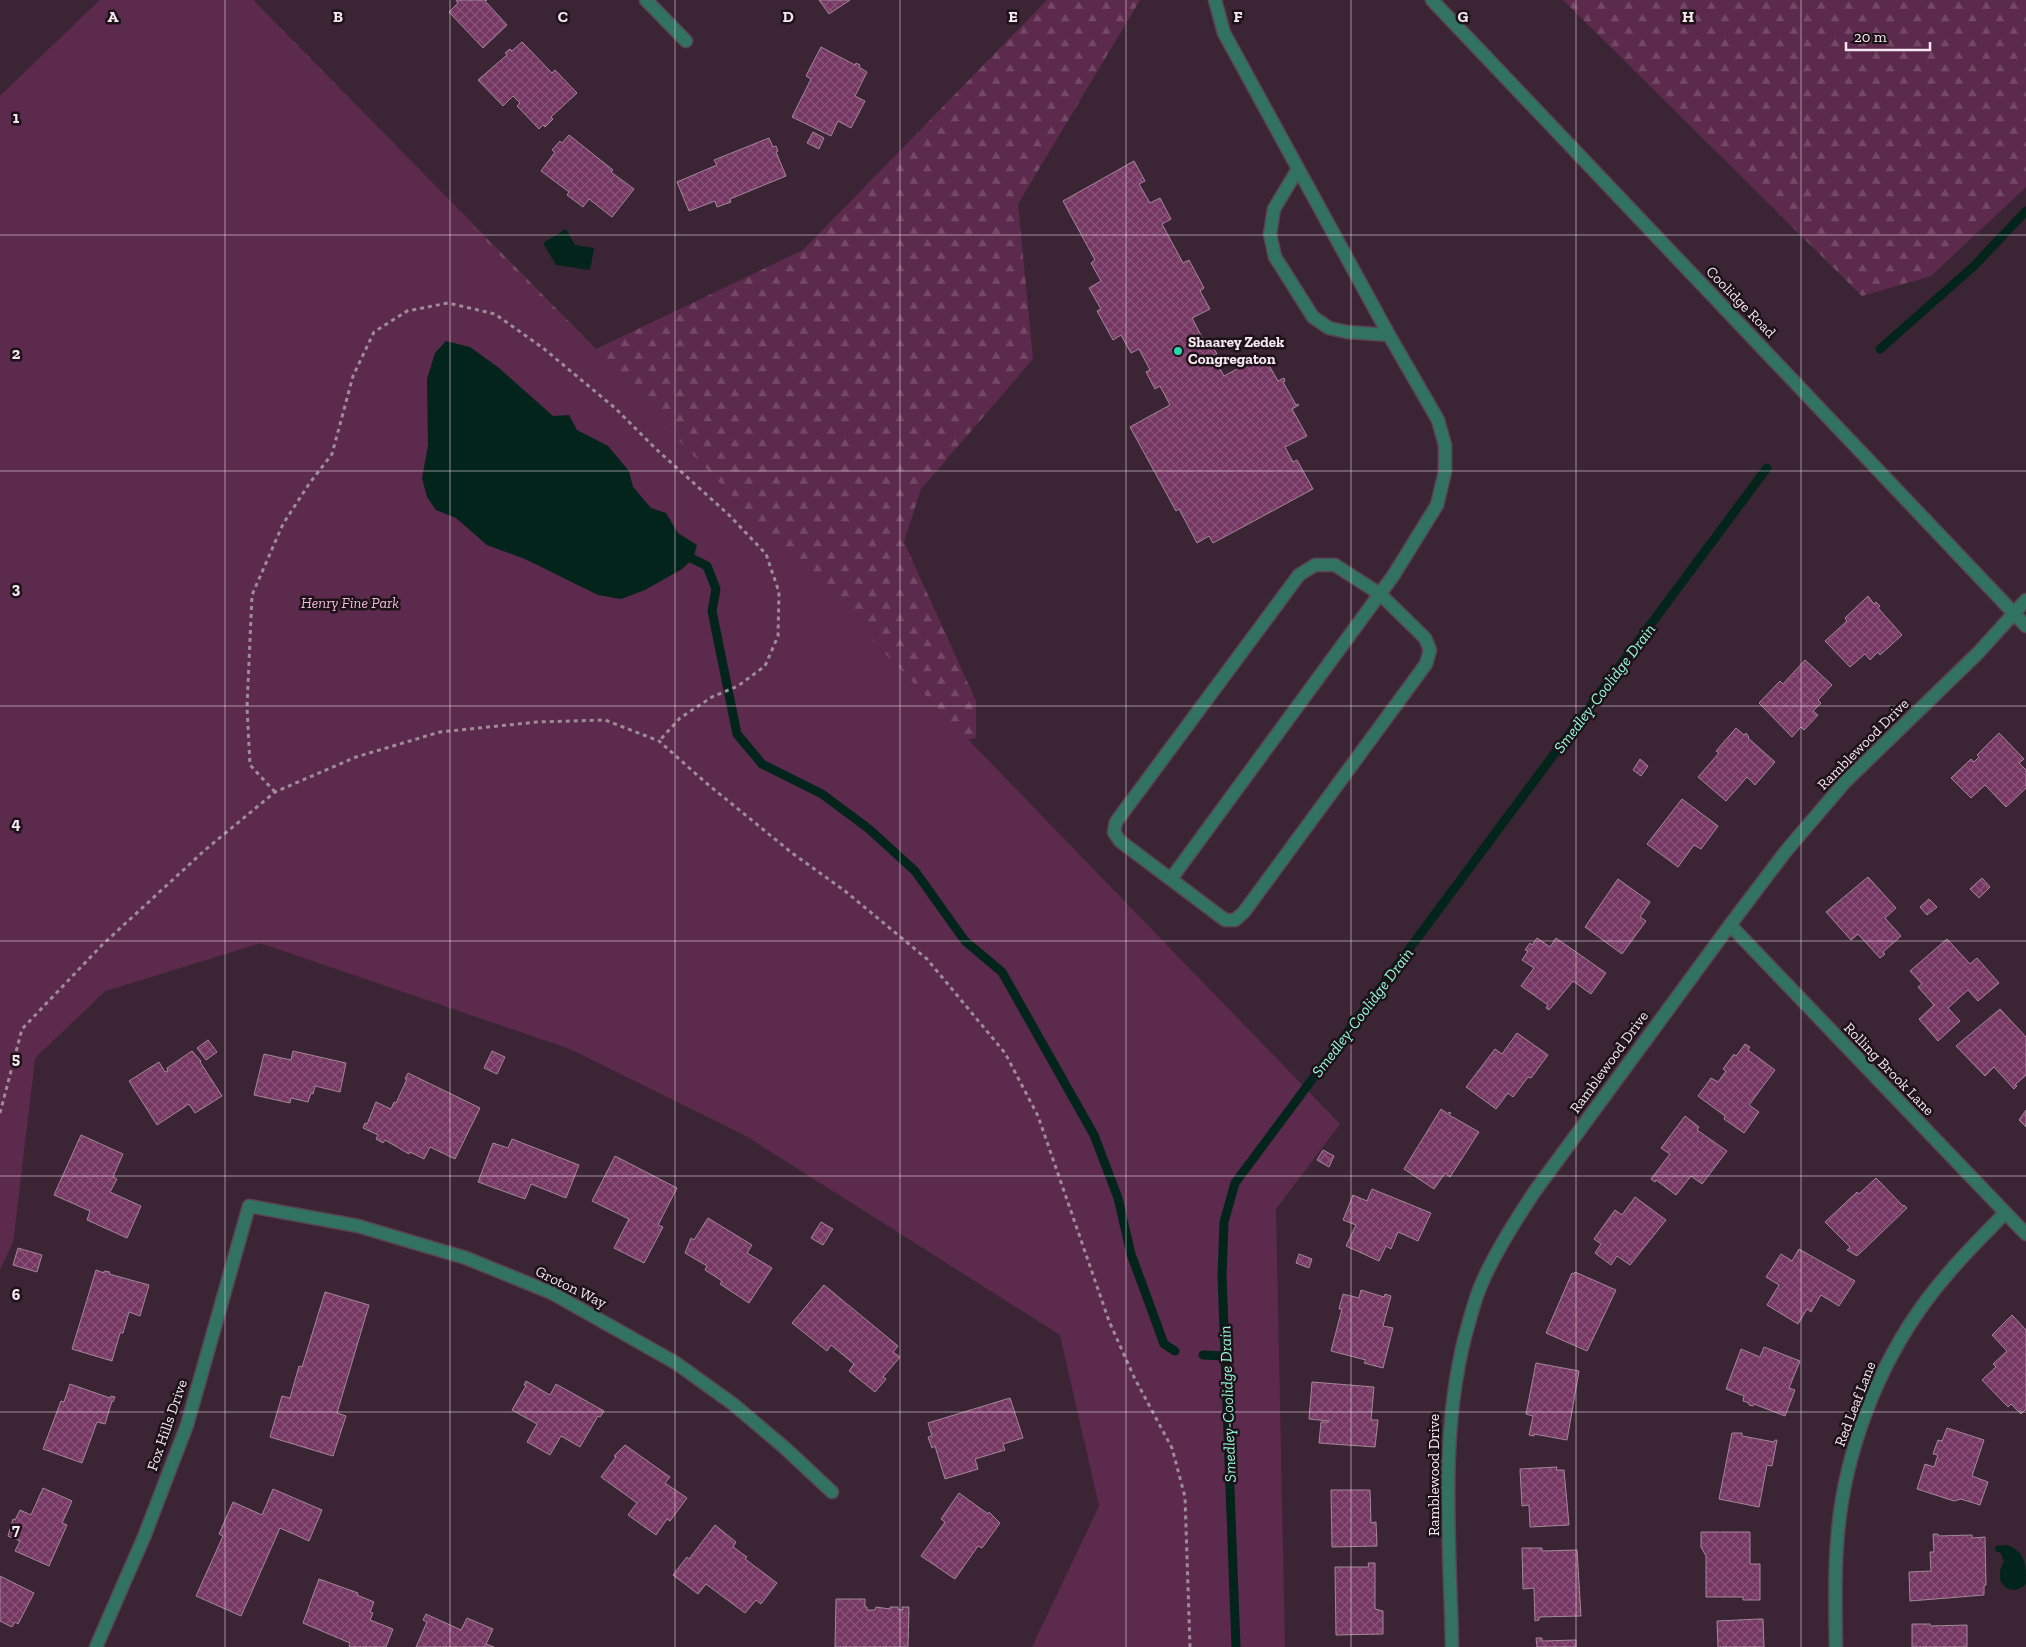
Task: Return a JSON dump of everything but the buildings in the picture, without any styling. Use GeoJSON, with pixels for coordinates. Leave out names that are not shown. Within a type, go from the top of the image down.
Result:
{"type":"FeatureCollection","features":[{"type":"Feature","properties":{"kind":"street"},"geometry":{"type":"LineString","coordinates":[[646,0],[686,41]]}},
{"type":"Feature","properties":{"kind":"street"},"geometry":{"type":"LineString","coordinates":[[1171,879],[1380,594],[1437,505],[1445,472],[1445,445],[1438,420],[1389,335],[1224,33],[1215,0]]}},
{"type":"Feature","properties":{"kind":"street","name":"Coolidge Road"},"geometry":{"type":"LineString","coordinates":[[1432,0],[2026,626]]}},
{"type":"Feature","properties":{"kind":"street"},"geometry":{"type":"LineString","coordinates":[[1298,169],[1274,209],[1270,234],[1276,257],[1313,317],[1329,328],[1389,335]]}},
{"type":"Feature","properties":{"kind":"street"},"geometry":{"type":"LineString","coordinates":[[1315,565],[1335,565],[1380,594],[1425,638],[1430,650],[1426,664],[1244,912],[1235,920],[1225,920],[1120,841],[1114,832],[1116,822],[1299,575],[1315,565]]}},
{"type":"Feature","properties":{"kind":"street","name":"Ramblewood Drive"},"geometry":{"type":"LineString","coordinates":[[1452,1647],[1448,1456],[1451,1406],[1461,1350],[1484,1277],[1535,1191],[1786,851],[1845,782],[1978,653],[2026,600]]}},
{"type":"Feature","properties":{"kind":"street","name":"Rolling Brook Lane"},"geometry":{"type":"LineString","coordinates":[[1730,925],[2026,1234]]}},
{"type":"Feature","properties":{"kind":"street","name":"Groton Way"},"geometry":{"type":"LineString","coordinates":[[249,1206],[358,1226],[466,1258],[552,1293],[683,1368],[733,1404],[785,1448],[832,1492]]}},
{"type":"Feature","properties":{"kind":"street","name":"Fox Hills Drive"},"geometry":{"type":"LineString","coordinates":[[97,1647],[144,1537],[187,1425],[249,1206]]}},
{"type":"Feature","properties":{"kind":"street","name":"Red Leaf Lane"},"geometry":{"type":"LineString","coordinates":[[1836,1647],[1837,1537],[1842,1500],[1853,1450],[1868,1408],[1890,1357],[1915,1318],[1945,1277],[2005,1213]]}},
{"type":"Feature","properties":{"kind":"path"},"geometry":{"type":"LineString","coordinates":[[275,792],[250,765],[248,707],[252,595],[283,524],[309,484],[332,454],[353,376],[374,332],[407,311],[448,303],[495,314],[543,348],[614,408],[729,515],[766,554],[779,592],[778,636],[765,666],[738,686],[712,698],[680,718],[659,741]]}},
{"type":"Feature","properties":{"kind":"path"},"geometry":{"type":"LineString","coordinates":[[0,1113],[22,1028],[102,945],[205,850],[275,792],[356,756],[440,732],[536,722],[605,720],[659,741],[705,782],[777,841],[845,890],[927,959],[1005,1053],[1038,1116],[1109,1320],[1134,1377],[1172,1448],[1185,1497],[1190,1647]]}},
{"type":"Feature","properties":{"kind":"green space","name":"Henry Fine Park"},"geometry":{"type":"Polygon","coordinates":[[[100,0],[253,0],[596,349],[803,250],[1047,0],[1140,0],[1018,204],[1033,359],[921,489],[904,542],[976,701],[976,738],[830,768],[105,991],[35,1058],[13,1242],[0,1269],[0,96],[100,0]]]}},
{"type":"Feature","properties":{"kind":"green space","name":"Henry Fine Park"},"geometry":{"type":"Polygon","coordinates":[[[100,0],[253,0],[1340,1124],[1276,1209],[1285,1647],[1032,1647],[1099,1506],[1060,1335],[746,1136],[570,1049],[260,943],[105,991],[35,1058],[13,1242],[0,1269],[0,96],[100,0]]]}},
{"type":"Feature","properties":{"kind":"green space"},"geometry":{"type":"Polygon","coordinates":[[[1563,0],[2026,0],[2026,187],[1931,276],[1862,296],[1563,0]]]}},
{"type":"Feature","properties":{"kind":"shaded area"},"geometry":{"type":"Polygon","coordinates":[[[566,229],[575,245],[594,248],[590,270],[556,265],[543,243],[566,229]]]}},
{"type":"Feature","properties":{"kind":"shaded area"},"geometry":{"type":"Polygon","coordinates":[[[446,341],[470,347],[499,368],[553,416],[569,415],[577,430],[608,446],[629,471],[633,487],[651,508],[666,513],[678,533],[697,545],[693,559],[682,569],[645,590],[621,599],[598,595],[525,559],[487,545],[456,518],[436,510],[427,497],[422,478],[428,446],[427,379],[435,353],[446,341]]]}},
{"type":"Feature","properties":{"kind":"shaded area"},"geometry":{"type":"Polygon","coordinates":[[[2007,1545],[2018,1551],[2025,1565],[2026,1584],[2015,1590],[2005,1587],[2000,1580],[2000,1570],[2004,1561],[2000,1552],[1996,1552],[1995,1546],[2007,1545]]]}},
{"type":"Feature","properties":{"kind":"waterway","name":"Smedley-Coolidge Drain"},"geometry":{"type":"LineString","coordinates":[[1880,349],[1974,266],[2026,211]]}},
{"type":"Feature","properties":{"kind":"waterway","name":"Smedley-Coolidge Drain"},"geometry":{"type":"LineString","coordinates":[[1236,1647],[1222,1276],[1224,1222],[1235,1183],[1767,468]]}},
{"type":"Feature","properties":{"kind":"waterway"},"geometry":{"type":"LineString","coordinates":[[693,559],[707,566],[716,589],[712,611],[737,734],[762,764],[822,794],[869,829],[915,871],[965,941],[1002,972],[1094,1135],[1118,1198],[1131,1254],[1164,1344],[1175,1351]]}},
{"type":"Feature","properties":{"kind":"waterway"},"geometry":{"type":"LineString","coordinates":[[1203,1355],[1225,1356]]}},
{"type":"Feature","properties":{"kind":"place","name":"Shaarey Zedek Congregaton"},"geometry":{"type":"Point","coordinates":[1178,351]}}]}
